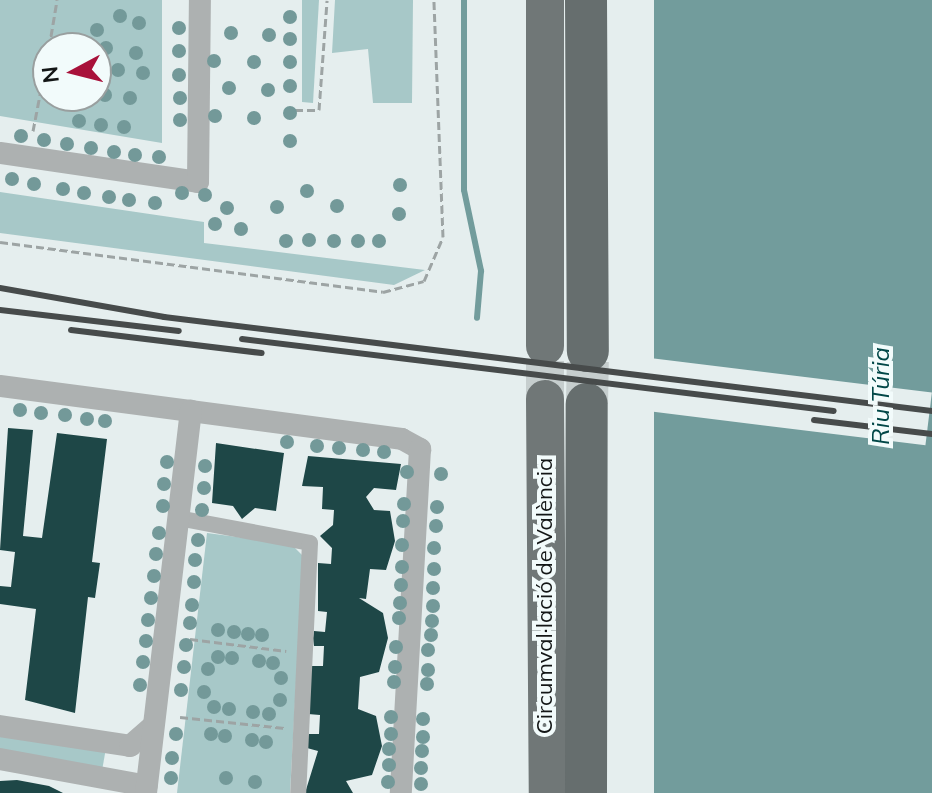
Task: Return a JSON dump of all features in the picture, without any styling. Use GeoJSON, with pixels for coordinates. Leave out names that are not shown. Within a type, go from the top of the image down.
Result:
{"type":"FeatureCollection","features":[{"type":"Feature","properties":{"kind":"highway"},"geometry":{"type":"LineString","coordinates":[[545,0],[545,346]]}},
{"type":"Feature","properties":{"kind":"highway"},"geometry":{"type":"LineString","coordinates":[[586,0],[588,351]]}},
{"type":"Feature","properties":{"kind":"highway","name":"Circumval·lació de València"},"geometry":{"type":"LineString","coordinates":[[545,399],[544,749],[548,793]]}},
{"type":"Feature","properties":{"kind":"highway","name":"Circumval·lació de València"},"geometry":{"type":"LineString","coordinates":[[586,793],[587,404]]}},
{"type":"Feature","properties":{"kind":"highway"},"geometry":{"type":"LineString","coordinates":[[531,793],[544,749]]}},
{"type":"Feature","properties":{"kind":"street"},"geometry":{"type":"LineString","coordinates":[[0,153],[198,182],[200,0]]}},
{"type":"Feature","properties":{"kind":"street"},"geometry":{"type":"LineString","coordinates":[[0,386],[402,439],[420,449],[401,793]]}},
{"type":"Feature","properties":{"kind":"street"},"geometry":{"type":"LineString","coordinates":[[0,759],[147,790],[191,411]]}},
{"type":"Feature","properties":{"kind":"street"},"geometry":{"type":"LineString","coordinates":[[178,518],[310,543],[298,793]]}},
{"type":"Feature","properties":{"kind":"street"},"geometry":{"type":"LineString","coordinates":[[0,726],[130,746],[153,726]]}},
{"type":"Feature","properties":{"kind":"path"},"geometry":{"type":"LineString","coordinates":[[51,32],[57,0]]}},
{"type":"Feature","properties":{"kind":"path"},"geometry":{"type":"LineString","coordinates":[[295,110],[319,110],[327,0]]}},
{"type":"Feature","properties":{"kind":"path"},"geometry":{"type":"LineString","coordinates":[[0,242],[383,292],[424,281],[443,237],[434,0]]}},
{"type":"Feature","properties":{"kind":"path"},"geometry":{"type":"LineString","coordinates":[[33,131],[37,112]]}},
{"type":"Feature","properties":{"kind":"path"},"geometry":{"type":"LineString","coordinates":[[190,639],[307,653]]}},
{"type":"Feature","properties":{"kind":"path"},"geometry":{"type":"LineString","coordinates":[[180,717],[302,730]]}},
{"type":"Feature","properties":{"kind":"shaded area"},"geometry":{"type":"Polygon","coordinates":[[[0,0],[162,0],[162,143],[0,116],[0,0]]]}},
{"type":"Feature","properties":{"kind":"shaded area"},"geometry":{"type":"Polygon","coordinates":[[[302,0],[319,0],[313,103],[302,102],[302,0]]]}},
{"type":"Feature","properties":{"kind":"shaded area"},"geometry":{"type":"Polygon","coordinates":[[[335,0],[413,0],[412,103],[373,103],[368,49],[332,53],[335,0]]]}},
{"type":"Feature","properties":{"kind":"shaded area"},"geometry":{"type":"Polygon","coordinates":[[[0,192],[204,222],[204,243],[425,270],[394,285],[0,233],[0,192]]]}},
{"type":"Feature","properties":{"kind":"shaded area"},"geometry":{"type":"Polygon","coordinates":[[[207,533],[291,544],[303,556],[290,793],[177,793],[207,533]]]}},
{"type":"Feature","properties":{"kind":"shaded area"},"geometry":{"type":"Polygon","coordinates":[[[0,733],[105,752],[102,769],[0,751],[0,733]]]}},
{"type":"Feature","properties":{"kind":"water","name":"Riu Túria"},"geometry":{"type":"Polygon","coordinates":[[[654,0],[932,0],[932,793],[654,793],[654,0]]]}},
{"type":"Feature","properties":{"kind":"pier"},"geometry":{"type":"Polygon","coordinates":[[[650,358],[932,393],[925,445],[644,411],[650,358]]]}},
{"type":"Feature","properties":{"kind":"building"},"geometry":{"type":"Polygon","coordinates":[[[8,428],[33,430],[23,536],[42,538],[57,433],[107,439],[92,562],[100,563],[95,598],[88,597],[75,713],[25,700],[36,609],[0,604],[0,586],[11,587],[15,552],[0,550],[8,428]]]}},
{"type":"Feature","properties":{"kind":"building"},"geometry":{"type":"Polygon","coordinates":[[[216,443],[284,453],[276,511],[255,508],[242,519],[233,506],[212,503],[216,443]]]}},
{"type":"Feature","properties":{"kind":"building"},"geometry":{"type":"Polygon","coordinates":[[[308,456],[401,464],[396,490],[374,488],[366,497],[374,510],[390,511],[395,541],[386,570],[370,569],[366,599],[359,598],[383,613],[388,638],[379,672],[360,677],[358,709],[376,716],[382,746],[372,775],[346,781],[353,793],[305,793],[318,751],[307,748],[308,734],[319,734],[320,715],[308,714],[311,666],[323,666],[324,646],[314,646],[313,638],[314,631],[325,632],[327,612],[318,611],[318,563],[331,564],[332,548],[320,536],[333,525],[334,510],[322,509],[323,487],[302,486],[308,456]]]}},
{"type":"Feature","properties":{"kind":"building"},"geometry":{"type":"Polygon","coordinates":[[[17,780],[49,786],[63,793],[0,793],[0,781],[17,780]]]}},
{"type":"Feature","properties":{"kind":"waterway"},"geometry":{"type":"LineString","coordinates":[[464,0],[464,190],[481,271],[477,318]]}},
{"type":"Feature","properties":{"kind":"tunnel"},"geometry":{"type":"LineString","coordinates":[[545,346],[545,399]]}},
{"type":"Feature","properties":{"kind":"tunnel"},"geometry":{"type":"LineString","coordinates":[[587,404],[588,351]]}},
{"type":"Feature","properties":{"kind":"railway"},"geometry":{"type":"LineString","coordinates":[[0,288],[164,317],[932,411]]}},
{"type":"Feature","properties":{"kind":"railway"},"geometry":{"type":"LineString","coordinates":[[0,310],[179,331]]}},
{"type":"Feature","properties":{"kind":"railway"},"geometry":{"type":"LineString","coordinates":[[71,330],[262,353]]}},
{"type":"Feature","properties":{"kind":"railway"},"geometry":{"type":"LineString","coordinates":[[242,339],[834,411]]}},
{"type":"Feature","properties":{"kind":"railway"},"geometry":{"type":"LineString","coordinates":[[814,420],[932,434]]}}]}
